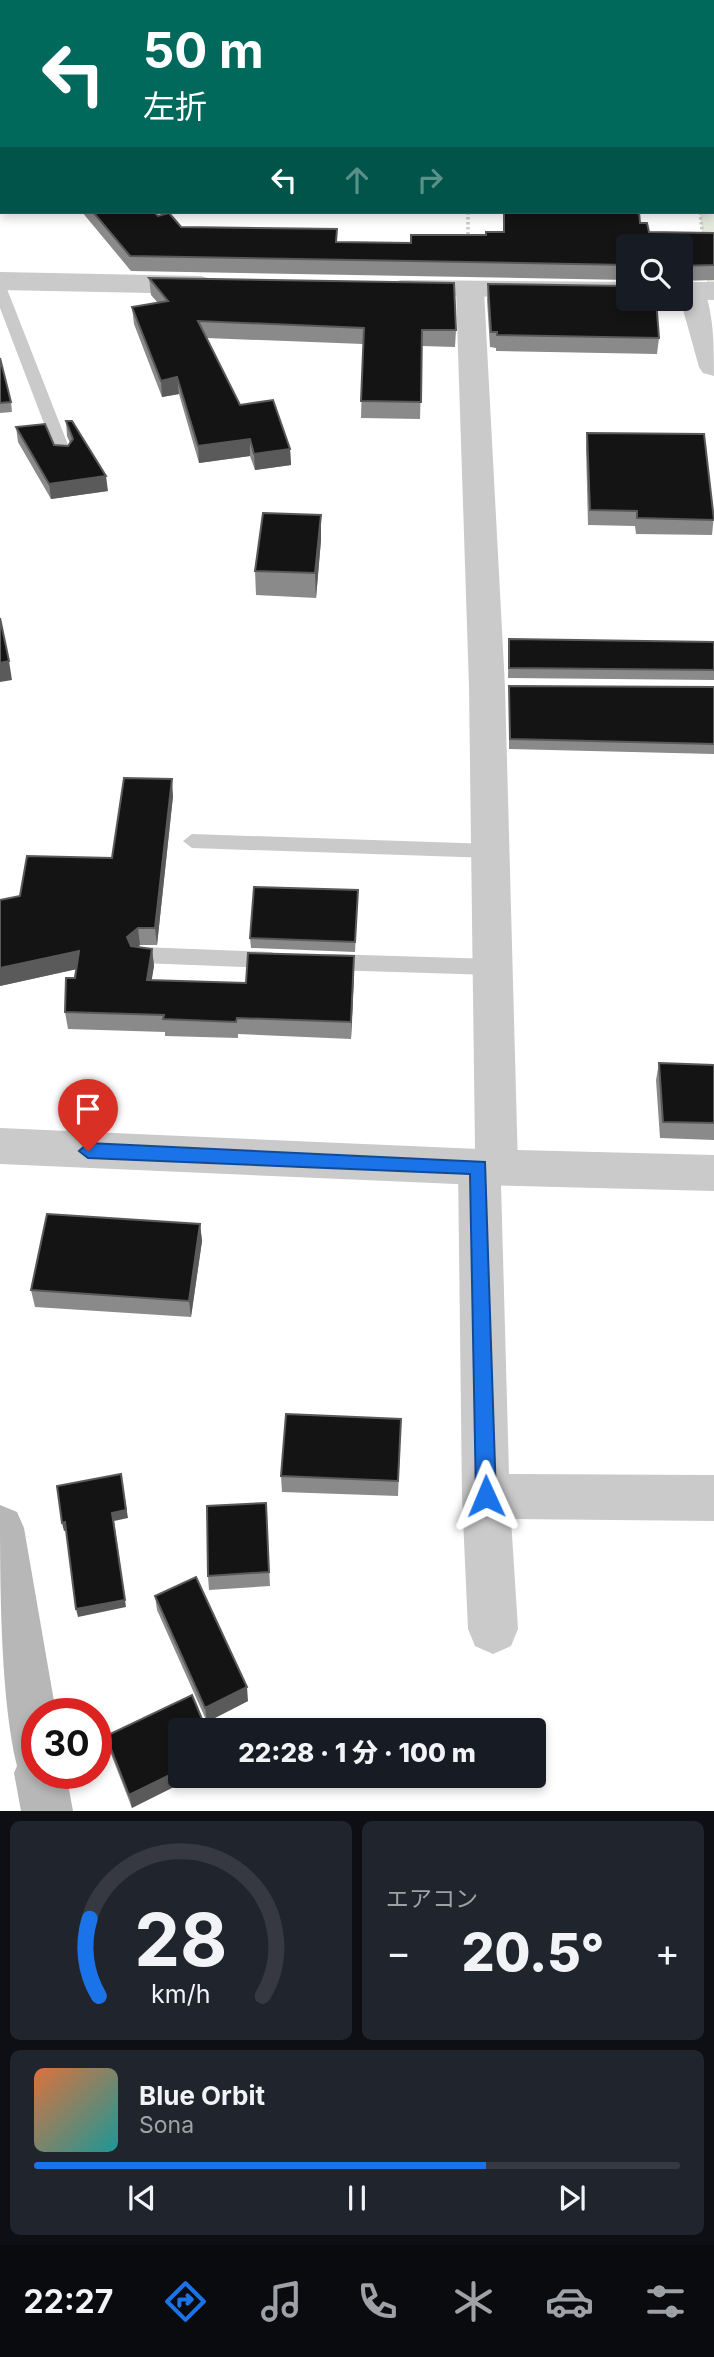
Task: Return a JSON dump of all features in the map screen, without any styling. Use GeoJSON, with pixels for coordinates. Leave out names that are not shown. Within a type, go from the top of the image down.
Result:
{"type":"FeatureCollection","features":[{"type":"Feature","properties":{"kind":"main road"},"geometry":{"type":"LineString","coordinates":[[0,1528],[28,1698]]}},
{"type":"Feature","properties":{"kind":"main road"},"geometry":{"type":"LineString","coordinates":[[43,1789],[47,1811]]}},
{"type":"Feature","properties":{"kind":"street"},"geometry":{"type":"LineString","coordinates":[[0,281],[235,286]]}},
{"type":"Feature","properties":{"kind":"street"},"geometry":{"type":"LineString","coordinates":[[373,288],[616,291]]}},
{"type":"Feature","properties":{"kind":"street"},"geometry":{"type":"LineString","coordinates":[[470,290],[493,687],[493,967],[488,1167],[486,1496],[494,1629]]}},
{"type":"Feature","properties":{"kind":"street"},"geometry":{"type":"LineString","coordinates":[[699,291],[714,367]]}},
{"type":"Feature","properties":{"kind":"street"},"geometry":{"type":"LineString","coordinates":[[0,1146],[488,1167],[714,1173]]}},
{"type":"Feature","properties":{"kind":"street"},"geometry":{"type":"LineString","coordinates":[[486,1496],[714,1498]]}},
{"type":"Feature","properties":{"kind":"lane"},"geometry":{"type":"LineString","coordinates":[[0,289],[64,455]]}},
{"type":"Feature","properties":{"kind":"lane"},"geometry":{"type":"LineString","coordinates":[[192,841],[491,851]]}},
{"type":"Feature","properties":{"kind":"lane"},"geometry":{"type":"LineString","coordinates":[[141,955],[493,967]]}},
{"type":"Feature","properties":{"kind":"path"},"geometry":{"type":"LineString","coordinates":[[468,214],[470,290]]}},
{"type":"Feature","properties":{"kind":"path"},"geometry":{"type":"LineString","coordinates":[[699,291],[700,214]]}},
{"type":"Feature","properties":{"kind":"shaded area"},"geometry":{"type":"Polygon","coordinates":[[[700,214],[714,214],[714,291],[708,291],[700,214]]]}},
{"type":"Feature","properties":{"kind":"building"},"geometry":{"type":"Polygon","coordinates":[[[95,214],[170,214],[181,227],[337,229],[336,242],[411,243],[411,235],[486,235],[486,232],[504,232],[504,214],[639,214],[640,223],[647,223],[649,232],[714,233],[714,265],[693,266],[693,234],[616,234],[616,265],[130,256],[95,214]]]}},
{"type":"Feature","properties":{"kind":"building"},"geometry":{"type":"Polygon","coordinates":[[[149,278],[454,283],[456,330],[422,330],[421,402],[361,401],[364,328],[198,321],[240,405],[273,400],[290,449],[254,454],[250,439],[198,446],[177,377],[161,381],[132,307],[168,301],[149,278]]]}},
{"type":"Feature","properties":{"kind":"building"},"geometry":{"type":"Polygon","coordinates":[[[488,284],[616,286],[616,311],[657,311],[659,338],[497,335],[497,332],[491,332],[488,284]]]}},
{"type":"Feature","properties":{"kind":"building"},"geometry":{"type":"Polygon","coordinates":[[[0,358],[11,402],[0,403],[0,358]]]}},
{"type":"Feature","properties":{"kind":"building"},"geometry":{"type":"Polygon","coordinates":[[[66,421],[72,421],[106,476],[49,484],[16,427],[45,424],[54,445],[68,446],[73,439],[66,421]]]}},
{"type":"Feature","properties":{"kind":"building"},"geometry":{"type":"Polygon","coordinates":[[[587,433],[704,434],[714,520],[637,518],[637,511],[590,510],[587,433]]]}},
{"type":"Feature","properties":{"kind":"building"},"geometry":{"type":"Polygon","coordinates":[[[263,513],[321,515],[315,573],[255,571],[263,513]]]}},
{"type":"Feature","properties":{"kind":"building"},"geometry":{"type":"Polygon","coordinates":[[[0,618],[9,661],[0,663],[0,618]]]}},
{"type":"Feature","properties":{"kind":"building"},"geometry":{"type":"Polygon","coordinates":[[[509,639],[714,642],[714,670],[509,668],[509,639]]]}},
{"type":"Feature","properties":{"kind":"building"},"geometry":{"type":"Polygon","coordinates":[[[509,686],[714,687],[714,744],[510,739],[509,686]]]}},
{"type":"Feature","properties":{"kind":"building"},"geometry":{"type":"Polygon","coordinates":[[[124,778],[172,779],[155,928],[138,928],[127,937],[131,946],[152,949],[147,980],[246,983],[248,953],[354,956],[351,1022],[237,1018],[236,1022],[163,1019],[164,1015],[65,1012],[66,978],[75,978],[79,951],[0,968],[0,900],[20,896],[27,856],[112,858],[124,778]]]}},
{"type":"Feature","properties":{"kind":"building"},"geometry":{"type":"Polygon","coordinates":[[[254,887],[358,890],[355,942],[250,938],[254,887]]]}},
{"type":"Feature","properties":{"kind":"building"},"geometry":{"type":"Polygon","coordinates":[[[659,1063],[714,1065],[714,1123],[663,1122],[659,1063]]]}},
{"type":"Feature","properties":{"kind":"building"},"geometry":{"type":"Polygon","coordinates":[[[47,1214],[200,1224],[189,1301],[31,1290],[47,1214]]]}},
{"type":"Feature","properties":{"kind":"building"},"geometry":{"type":"Polygon","coordinates":[[[286,1414],[401,1419],[398,1481],[281,1476],[286,1414]]]}},
{"type":"Feature","properties":{"kind":"building"},"geometry":{"type":"Polygon","coordinates":[[[121,1474],[126,1510],[112,1513],[125,1600],[76,1609],[65,1522],[62,1523],[57,1486],[121,1474]]]}},
{"type":"Feature","properties":{"kind":"building"},"geometry":{"type":"Polygon","coordinates":[[[266,1503],[269,1572],[208,1576],[207,1506],[266,1503]]]}},
{"type":"Feature","properties":{"kind":"building"},"geometry":{"type":"Polygon","coordinates":[[[196,1577],[247,1687],[205,1708],[155,1596],[196,1577]]]}},
{"type":"Feature","properties":{"kind":"building"},"geometry":{"type":"Polygon","coordinates":[[[192,1695],[202,1718],[168,1718],[168,1776],[129,1795],[112,1751],[112,1733],[192,1695]]]}},
{"type":"Feature","properties":{"kind":"route"},"geometry":{"type":"LineString","coordinates":[[88,1151],[479,1167],[486,1496]]}}]}
